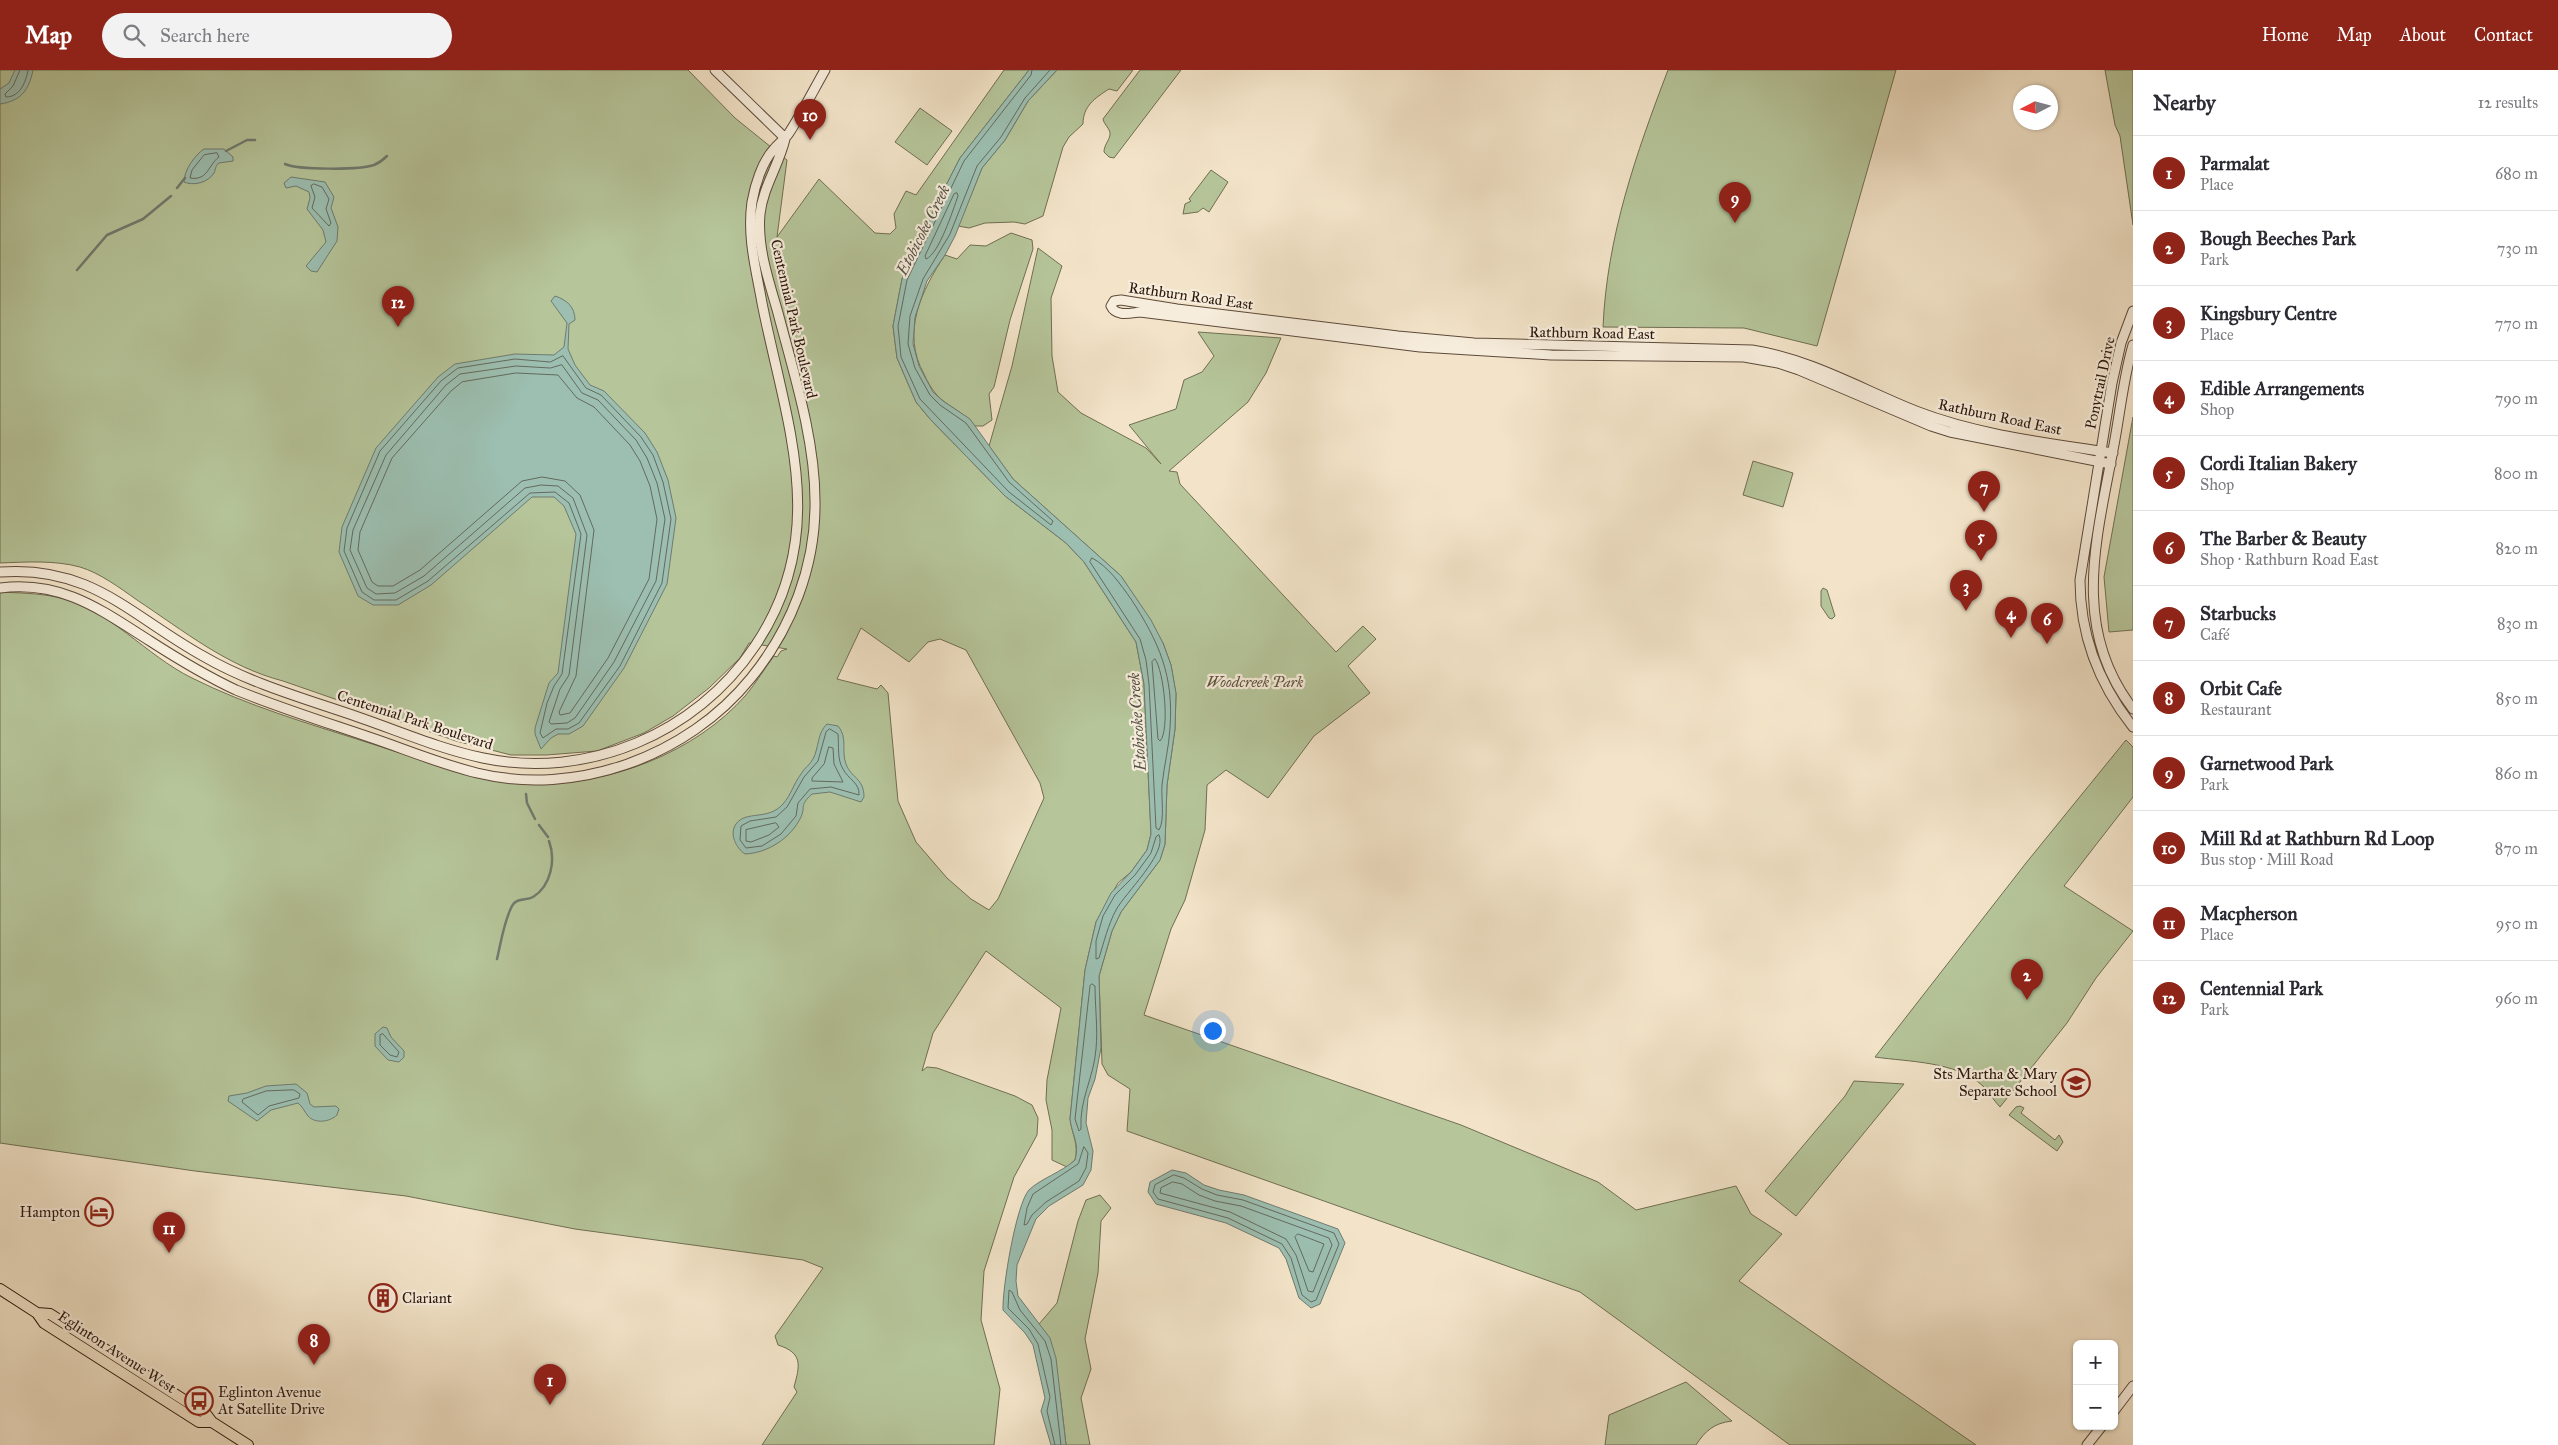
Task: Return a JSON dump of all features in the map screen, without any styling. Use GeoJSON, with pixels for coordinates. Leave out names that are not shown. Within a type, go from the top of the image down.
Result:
{"type":"FeatureCollection","features":[{"type":"Feature","properties":{"kind":"main road","name":"Eglinton Avenue West"},"geometry":{"type":"LineString","coordinates":[[0,1289],[37,1313],[50,1314],[206,1414],[212,1422],[248,1445]]}},
{"type":"Feature","properties":{"kind":"street"},"geometry":{"type":"LineString","coordinates":[[715,70],[785,138],[825,70]]}},
{"type":"Feature","properties":{"kind":"street","name":"Centennial Park Boulevard"},"geometry":{"type":"LineString","coordinates":[[0,572],[50,574],[84,583],[118,600],[202,656],[244,677],[482,758],[527,763],[577,760],[623,749],[667,729],[682,720],[718,690],[749,656],[773,615],[785,586],[795,547],[799,503],[797,468],[750,233],[753,197],[758,179],[772,151],[785,138]]}},
{"type":"Feature","properties":{"kind":"street","name":"Centennial Park Boulevard"},"geometry":{"type":"LineString","coordinates":[[0,588],[47,589],[90,602],[194,669],[236,690],[478,773],[536,779],[566,778],[628,764],[676,742],[723,707],[761,666],[787,622],[801,590],[810,552],[815,504],[813,466],[801,407],[764,260],[760,237],[762,200],[785,138]]}},
{"type":"Feature","properties":{"kind":"street","name":"Rathburn Road East"},"geometry":{"type":"LineString","coordinates":[[2111,464],[1950,432],[1931,426],[1799,370],[1778,363],[1744,357],[1551,355],[1420,347],[1140,312],[1119,313],[1114,312],[1111,306],[1112,302],[1118,299],[1177,309],[1398,336],[1474,343],[1752,350],[1797,360],[1916,411],[1954,424],[2113,453]]}},
{"type":"Feature","properties":{"kind":"street","name":"Ponytrail Drive"},"geometry":{"type":"LineString","coordinates":[[2098,462],[2117,360],[2133,311]]}},
{"type":"Feature","properties":{"kind":"street","name":"Ponytrail Drive"},"geometry":{"type":"LineString","coordinates":[[2133,345],[2093,566],[2093,601],[2098,635],[2104,656],[2120,690],[2133,709]]}},
{"type":"Feature","properties":{"kind":"street"},"geometry":{"type":"LineString","coordinates":[[2098,462],[2081,563],[2081,612],[2087,642],[2098,671],[2111,696],[2133,727]]}},
{"type":"Feature","properties":{"kind":"street"},"geometry":{"type":"LineString","coordinates":[[2118,1406],[2133,1386]]}},
{"type":"Feature","properties":{"kind":"street"},"geometry":{"type":"LineString","coordinates":[[2087,1445],[2099,1430]]}},
{"type":"Feature","properties":{"kind":"green space"},"geometry":{"type":"Polygon","coordinates":[[[0,70],[688,70],[735,118],[787,160],[777,237],[819,179],[875,233],[890,234],[896,228],[894,214],[906,191],[916,195],[1004,70],[1029,70],[960,158],[902,279],[893,326],[897,358],[916,402],[930,419],[1005,496],[1066,543],[1084,562],[1136,642],[1144,684],[1151,834],[1147,850],[1131,872],[1118,883],[1096,922],[1085,970],[1070,1119],[1076,1144],[1075,1160],[1067,1167],[1052,1160],[1052,1130],[1046,1100],[1047,1080],[1061,1008],[986,951],[933,1033],[922,1071],[927,1067],[937,1068],[1015,1096],[1032,1105],[1038,1118],[1037,1135],[1014,1177],[984,1271],[981,1320],[1000,1389],[994,1445],[762,1445],[797,1392],[794,1387],[798,1372],[798,1361],[792,1352],[778,1345],[775,1336],[823,1268],[803,1260],[575,1229],[406,1196],[195,1171],[0,1143],[0,592],[56,597],[93,611],[110,621],[158,657],[192,678],[256,706],[394,751],[478,775],[526,784],[562,783],[592,779],[621,772],[649,762],[676,749],[702,734],[725,716],[746,695],[774,656],[777,657],[781,651],[787,649],[749,643],[740,658],[709,688],[673,716],[644,733],[597,751],[546,755],[511,755],[456,741],[244,667],[189,636],[110,581],[80,567],[50,562],[0,563],[0,70]],[[861,628],[837,679],[877,689],[881,685],[888,693],[898,801],[916,842],[947,878],[971,899],[989,910],[998,899],[1044,798],[1040,783],[966,650],[940,639],[928,642],[909,662],[861,628]]]}},
{"type":"Feature","properties":{"kind":"green space"},"geometry":{"type":"Polygon","coordinates":[[[1057,70],[1133,70],[1117,91],[1109,89],[1091,103],[1085,112],[1083,124],[1069,137],[1063,147],[1043,216],[1025,224],[1014,222],[985,223],[969,228],[958,226],[982,168],[1005,140],[1028,101],[1057,70]]]}},
{"type":"Feature","properties":{"kind":"green space"},"geometry":{"type":"Polygon","coordinates":[[[1140,70],[1181,70],[1114,158],[1109,157],[1104,152],[1110,133],[1103,119],[1140,70]]]}},
{"type":"Feature","properties":{"kind":"green space"},"geometry":{"type":"Polygon","coordinates":[[[1668,70],[1896,70],[1817,346],[1744,328],[1603,327],[1610,260],[1625,196],[1634,164],[1668,70]]]}},
{"type":"Feature","properties":{"kind":"green space"},"geometry":{"type":"Polygon","coordinates":[[[2105,70],[2133,70],[2133,225],[2120,136],[2115,125],[2105,70]]]}},
{"type":"Feature","properties":{"kind":"green space"},"geometry":{"type":"Polygon","coordinates":[[[920,108],[952,131],[927,165],[895,142],[920,108]]]}},
{"type":"Feature","properties":{"kind":"green space"},"geometry":{"type":"Polygon","coordinates":[[[1211,170],[1228,182],[1209,212],[1203,208],[1198,212],[1183,214],[1185,204],[1191,201],[1189,199],[1211,170]]]}},
{"type":"Feature","properties":{"kind":"green space"},"geometry":{"type":"Polygon","coordinates":[[[1011,233],[1032,240],[1033,249],[1010,320],[994,387],[989,394],[992,420],[983,426],[974,426],[932,389],[917,359],[914,328],[917,313],[928,283],[945,255],[957,259],[970,245],[986,246],[1011,233]]]}},
{"type":"Feature","properties":{"kind":"green space","name":"Woodcreek Park"},"geometry":{"type":"Polygon","coordinates":[[[1038,248],[1062,266],[1051,298],[1052,356],[1058,392],[1081,413],[1146,448],[1161,464],[1129,425],[1176,409],[1184,380],[1202,372],[1214,356],[1198,332],[1281,338],[1266,373],[1248,402],[1169,471],[1177,472],[1180,484],[1336,652],[1363,626],[1376,639],[1348,666],[1370,693],[1314,736],[1268,798],[1226,770],[1207,785],[1205,830],[1185,900],[1171,929],[1144,1015],[1461,1125],[1598,1182],[1636,1210],[1736,1186],[1751,1214],[1782,1234],[1739,1281],[1976,1445],[1790,1445],[1580,1292],[1127,1131],[1130,1089],[1108,1075],[1102,1064],[1099,976],[1112,931],[1121,912],[1160,860],[1165,844],[1167,785],[1175,729],[1176,694],[1171,665],[1163,643],[1121,576],[1013,479],[989,446],[1012,366],[1038,248]]]}},
{"type":"Feature","properties":{"kind":"green space"},"geometry":{"type":"Polygon","coordinates":[[[2133,417],[2133,630],[2109,632],[2104,577],[2133,417]]]}},
{"type":"Feature","properties":{"kind":"green space"},"geometry":{"type":"Polygon","coordinates":[[[1753,461],[1793,473],[1783,507],[1743,495],[1753,461]]]}},
{"type":"Feature","properties":{"kind":"green space"},"geometry":{"type":"Polygon","coordinates":[[[1823,588],[1827,590],[1835,616],[1832,619],[1829,618],[1821,606],[1821,591],[1823,588]]]}},
{"type":"Feature","properties":{"kind":"green space"},"geometry":{"type":"Polygon","coordinates":[[[2126,740],[2133,747],[2133,797],[2064,886],[2133,931],[2096,978],[2067,1023],[2000,1107],[1983,1086],[1960,1072],[1932,1064],[1875,1057],[2026,863],[2126,740]]]}},
{"type":"Feature","properties":{"kind":"green space"},"geometry":{"type":"Polygon","coordinates":[[[1854,1081],[1904,1084],[1796,1216],[1765,1191],[1845,1096],[1854,1081]]]}},
{"type":"Feature","properties":{"kind":"green space"},"geometry":{"type":"Polygon","coordinates":[[[2016,1107],[2024,1108],[2021,1113],[2055,1140],[2059,1135],[2063,1142],[2057,1151],[2009,1115],[2016,1107]]]}},
{"type":"Feature","properties":{"kind":"green space"},"geometry":{"type":"Polygon","coordinates":[[[1100,1195],[1111,1208],[1101,1221],[1098,1273],[1085,1339],[1091,1369],[1081,1398],[1090,1445],[1066,1445],[1060,1393],[1039,1324],[1057,1303],[1078,1221],[1086,1200],[1100,1195]]]}},
{"type":"Feature","properties":{"kind":"green space"},"geometry":{"type":"Polygon","coordinates":[[[1686,1382],[1732,1421],[1711,1428],[1696,1445],[1605,1445],[1609,1415],[1686,1382]]]}},
{"type":"Feature","properties":{"kind":"water"},"geometry":{"type":"Polygon","coordinates":[[[15,70],[33,70],[29,83],[19,97],[0,104],[0,89],[9,83],[15,70]]]}},
{"type":"Feature","properties":{"kind":"water","name":"Etobicoke Creek"},"geometry":{"type":"Polygon","coordinates":[[[1029,70],[1057,70],[1028,101],[1005,140],[982,168],[955,236],[945,255],[927,281],[915,317],[913,344],[919,366],[933,392],[970,419],[1013,479],[1121,576],[1151,620],[1163,643],[1171,665],[1176,693],[1175,729],[1167,785],[1165,844],[1160,860],[1121,912],[1112,931],[1099,976],[1101,1048],[1095,1079],[1088,1098],[1086,1123],[1093,1151],[1091,1170],[1083,1185],[1049,1206],[1036,1219],[1017,1265],[1016,1281],[1018,1296],[1050,1338],[1056,1358],[1066,1445],[1051,1445],[1041,1411],[1045,1398],[1033,1345],[1025,1333],[1003,1310],[1003,1300],[1011,1248],[1024,1198],[1034,1186],[1075,1160],[1077,1149],[1070,1119],[1085,970],[1096,922],[1111,893],[1131,872],[1147,850],[1151,834],[1144,684],[1136,642],[1084,562],[1066,543],[1005,496],[930,419],[916,402],[897,358],[893,326],[902,279],[960,158],[1029,70]]]}},
{"type":"Feature","properties":{"kind":"water"},"geometry":{"type":"Polygon","coordinates":[[[204,149],[224,149],[233,157],[233,161],[219,163],[214,173],[204,181],[196,184],[184,182],[184,177],[191,163],[204,149]]]}},
{"type":"Feature","properties":{"kind":"water"},"geometry":{"type":"Polygon","coordinates":[[[291,177],[325,182],[334,197],[331,208],[338,227],[337,241],[317,272],[311,271],[306,266],[326,242],[323,230],[307,209],[310,198],[309,192],[296,186],[286,188],[284,183],[291,177]]]}},
{"type":"Feature","properties":{"kind":"water"},"geometry":{"type":"Polygon","coordinates":[[[555,296],[567,302],[574,311],[575,320],[569,324],[568,349],[575,365],[590,385],[604,391],[645,433],[657,452],[668,480],[676,518],[667,584],[624,668],[583,726],[569,734],[558,734],[551,738],[541,749],[535,734],[535,728],[549,683],[558,673],[576,534],[564,506],[554,497],[532,497],[431,585],[398,605],[373,605],[358,596],[339,552],[342,527],[376,448],[438,377],[455,364],[515,354],[554,355],[564,347],[567,323],[551,301],[555,296]]]}},
{"type":"Feature","properties":{"kind":"water"},"geometry":{"type":"Polygon","coordinates":[[[827,724],[838,726],[841,730],[844,739],[846,764],[862,786],[864,797],[861,802],[830,792],[812,794],[804,803],[797,825],[785,838],[762,851],[745,854],[734,840],[733,832],[736,824],[745,817],[771,812],[783,804],[802,772],[813,759],[821,732],[827,724]]]}},
{"type":"Feature","properties":{"kind":"water"},"geometry":{"type":"Polygon","coordinates":[[[383,1027],[387,1028],[391,1037],[404,1051],[404,1057],[399,1062],[388,1060],[375,1046],[375,1034],[383,1027]]]}},
{"type":"Feature","properties":{"kind":"water"},"geometry":{"type":"Polygon","coordinates":[[[296,1084],[307,1093],[310,1104],[314,1107],[336,1106],[339,1109],[337,1115],[327,1121],[314,1120],[308,1116],[298,1103],[271,1110],[257,1121],[228,1101],[229,1096],[247,1093],[266,1086],[296,1084]]]}},
{"type":"Feature","properties":{"kind":"water"},"geometry":{"type":"Polygon","coordinates":[[[1172,1170],[1186,1173],[1204,1185],[1244,1195],[1338,1229],[1345,1243],[1320,1304],[1311,1308],[1299,1298],[1286,1259],[1279,1248],[1226,1223],[1156,1204],[1148,1192],[1150,1182],[1172,1170]]]}},
{"type":"Feature","properties":{"kind":"waterway"},"geometry":{"type":"LineString","coordinates":[[226,151],[247,140],[255,140]]}},
{"type":"Feature","properties":{"kind":"waterway"},"geometry":{"type":"LineString","coordinates":[[285,164],[315,168],[356,168],[374,165],[387,156]]}},
{"type":"Feature","properties":{"kind":"waterway"},"geometry":{"type":"LineString","coordinates":[[177,188],[185,178]]}},
{"type":"Feature","properties":{"kind":"waterway"},"geometry":{"type":"LineString","coordinates":[[77,270],[107,235],[143,219],[171,196]]}},
{"type":"Feature","properties":{"kind":"waterway"},"geometry":{"type":"LineString","coordinates":[[526,794],[527,803],[535,819]]}},
{"type":"Feature","properties":{"kind":"waterway"},"geometry":{"type":"LineString","coordinates":[[539,825],[548,837]]}},
{"type":"Feature","properties":{"kind":"waterway"},"geometry":{"type":"LineString","coordinates":[[497,959],[505,925],[512,906],[516,901],[533,897],[548,879],[552,864],[549,841]]}},
{"type":"Feature","properties":{"kind":"place","name":"Mill Rd at Rathburn Rd Loop"},"geometry":{"type":"Point","coordinates":[810,140]}},
{"type":"Feature","properties":{"kind":"place","name":"Garnetwood Park"},"geometry":{"type":"Point","coordinates":[1735,223]}},
{"type":"Feature","properties":{"kind":"place","name":"Centennial Park"},"geometry":{"type":"Point","coordinates":[398,327]}},
{"type":"Feature","properties":{"kind":"place","name":"Starbucks"},"geometry":{"type":"Point","coordinates":[1984,512]}},
{"type":"Feature","properties":{"kind":"place","name":"Cordi Italian Bakery"},"geometry":{"type":"Point","coordinates":[1981,561]}},
{"type":"Feature","properties":{"kind":"place","name":"Kingsbury Centre"},"geometry":{"type":"Point","coordinates":[1966,611]}},
{"type":"Feature","properties":{"kind":"place","name":"Edible Arrangements"},"geometry":{"type":"Point","coordinates":[2011,638]}},
{"type":"Feature","properties":{"kind":"place","name":"The Barber & Beauty"},"geometry":{"type":"Point","coordinates":[2047,644]}},
{"type":"Feature","properties":{"kind":"place","name":"Bough Beeches Park"},"geometry":{"type":"Point","coordinates":[2027,1000]}},
{"type":"Feature","properties":{"kind":"place","name":"Sts Martha & Mary Separate School"},"geometry":{"type":"Point","coordinates":[2076,1083]}},
{"type":"Feature","properties":{"kind":"place","name":"Hampton"},"geometry":{"type":"Point","coordinates":[99,1212]}},
{"type":"Feature","properties":{"kind":"place","name":"Macpherson"},"geometry":{"type":"Point","coordinates":[169,1253]}},
{"type":"Feature","properties":{"kind":"place","name":"Clariant"},"geometry":{"type":"Point","coordinates":[383,1298]}},
{"type":"Feature","properties":{"kind":"place","name":"Orbit Cafe"},"geometry":{"type":"Point","coordinates":[314,1365]}},
{"type":"Feature","properties":{"kind":"place","name":"Eglinton Avenue At Satellite Drive"},"geometry":{"type":"Point","coordinates":[199,1401]}},
{"type":"Feature","properties":{"kind":"place","name":"Parmalat"},"geometry":{"type":"Point","coordinates":[550,1405]}}]}
